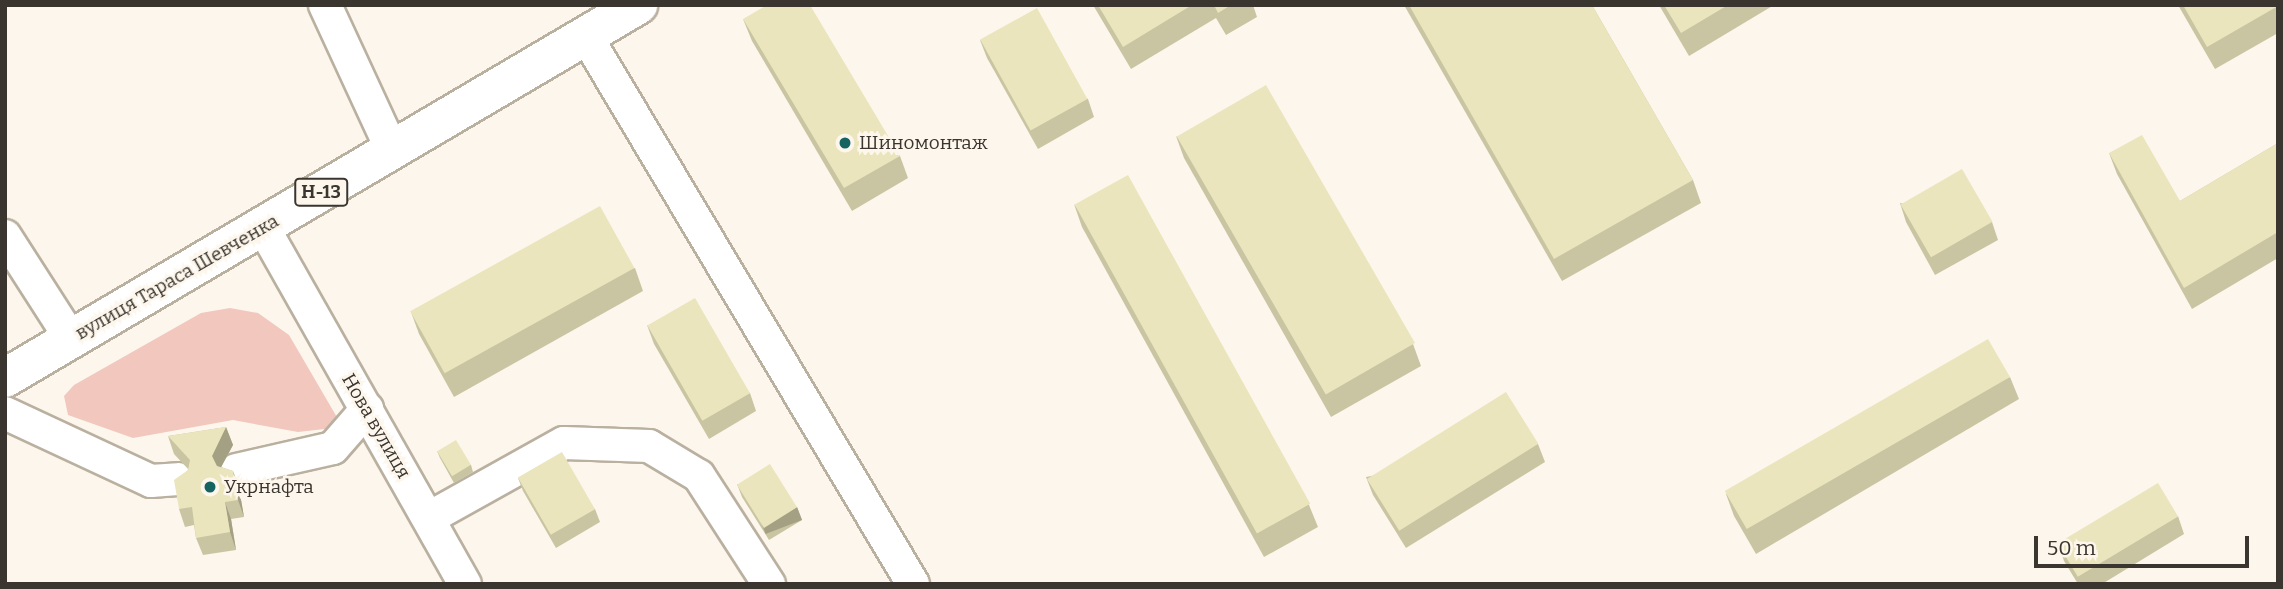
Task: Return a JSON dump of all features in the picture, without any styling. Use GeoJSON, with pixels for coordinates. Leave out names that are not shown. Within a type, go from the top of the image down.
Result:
{"type":"FeatureCollection","features":[{"type":"Feature","properties":{"kind":"main road","name":"вулиця Тараса Шевченка"},"geometry":{"type":"LineString","coordinates":[[5,378],[638,5]]}},
{"type":"Feature","properties":{"kind":"street"},"geometry":{"type":"LineString","coordinates":[[325,5],[392,150]]}},
{"type":"Feature","properties":{"kind":"street"},"geometry":{"type":"LineString","coordinates":[[586,36],[913,584]]}},
{"type":"Feature","properties":{"kind":"street","name":"Нова вулиця"},"geometry":{"type":"LineString","coordinates":[[263,227],[465,584]]}},
{"type":"Feature","properties":{"kind":"street"},"geometry":{"type":"LineString","coordinates":[[5,236],[71,339]]}},
{"type":"Feature","properties":{"kind":"street"},"geometry":{"type":"LineString","coordinates":[[236,470],[333,448],[367,410]]}},
{"type":"Feature","properties":{"kind":"street"},"geometry":{"type":"LineString","coordinates":[[5,413],[151,481],[178,479]]}},
{"type":"Feature","properties":{"kind":"street"},"geometry":{"type":"LineString","coordinates":[[429,518],[564,443],[649,446],[699,476],[769,584]]}},
{"type":"Feature","properties":{"kind":"shaded area"},"geometry":{"type":"Polygon","coordinates":[[[230,308],[258,313],[289,335],[338,419],[333,428],[298,432],[233,420],[133,438],[68,415],[64,396],[74,385],[201,313],[230,308]]]}},
{"type":"Feature","properties":{"kind":"building"},"geometry":{"type":"Polygon","coordinates":[[[767,5],[810,5],[900,156],[844,188],[743,19],[767,5]]]}},
{"type":"Feature","properties":{"kind":"building"},"geometry":{"type":"Polygon","coordinates":[[[1098,5],[1192,5],[1123,47],[1098,5]]]}},
{"type":"Feature","properties":{"kind":"building"},"geometry":{"type":"Polygon","coordinates":[[[1214,5],[1231,5],[1218,13],[1214,5]]]}},
{"type":"Feature","properties":{"kind":"building"},"geometry":{"type":"Polygon","coordinates":[[[1409,5],[1592,5],[1693,180],[1554,259],[1409,5]]]}},
{"type":"Feature","properties":{"kind":"building"},"geometry":{"type":"Polygon","coordinates":[[[1664,5],[1728,5],[1681,33],[1664,5]]]}},
{"type":"Feature","properties":{"kind":"building"},"geometry":{"type":"Polygon","coordinates":[[[2183,5],[2278,5],[2278,6],[2207,47],[2183,5]]]}},
{"type":"Feature","properties":{"kind":"building"},"geometry":{"type":"Polygon","coordinates":[[[1037,8],[1087,99],[1031,130],[980,40],[1037,8]]]}},
{"type":"Feature","properties":{"kind":"building"},"geometry":{"type":"Polygon","coordinates":[[[1266,85],[1415,343],[1326,395],[1177,136],[1266,85]]]}},
{"type":"Feature","properties":{"kind":"building"},"geometry":{"type":"Polygon","coordinates":[[[2142,135],[2180,201],[2278,143],[2278,232],[2184,288],[2109,153],[2142,135]]]}},
{"type":"Feature","properties":{"kind":"building"},"geometry":{"type":"Polygon","coordinates":[[[1962,169],[1992,222],[1931,257],[1901,204],[1962,169]]]}},
{"type":"Feature","properties":{"kind":"building"},"geometry":{"type":"Polygon","coordinates":[[[1128,175],[1310,504],[1257,533],[1075,205],[1128,175]]]}},
{"type":"Feature","properties":{"kind":"building"},"geometry":{"type":"Polygon","coordinates":[[[600,206],[634,268],[445,373],[410,311],[600,206]]]}},
{"type":"Feature","properties":{"kind":"building"},"geometry":{"type":"Polygon","coordinates":[[[695,298],[750,393],[702,421],[647,326],[695,298]]]}},
{"type":"Feature","properties":{"kind":"building"},"geometry":{"type":"Polygon","coordinates":[[[1988,339],[2010,377],[1747,529],[1725,491],[1988,339]]]}},
{"type":"Feature","properties":{"kind":"building"},"geometry":{"type":"Polygon","coordinates":[[[1506,392],[1538,444],[1399,531],[1367,479],[1506,392]]]}},
{"type":"Feature","properties":{"kind":"building"},"geometry":{"type":"Polygon","coordinates":[[[226,427],[212,456],[217,466],[233,471],[238,500],[225,502],[230,532],[196,538],[192,507],[179,509],[174,480],[188,470],[190,460],[168,436],[226,427]]]}},
{"type":"Feature","properties":{"kind":"building"},"geometry":{"type":"Polygon","coordinates":[[[456,440],[471,465],[452,476],[437,451],[456,440]]]}},
{"type":"Feature","properties":{"kind":"building"},"geometry":{"type":"Polygon","coordinates":[[[562,452],[595,509],[551,535],[518,478],[562,452]]]}},
{"type":"Feature","properties":{"kind":"building"},"geometry":{"type":"Polygon","coordinates":[[[770,464],[797,507],[764,528],[737,485],[770,464]]]}},
{"type":"Feature","properties":{"kind":"building"},"geometry":{"type":"Polygon","coordinates":[[[2158,483],[2178,516],[2078,577],[2058,543],[2158,483]]]}},
{"type":"Feature","properties":{"kind":"place","name":"Шиномонтаж"},"geometry":{"type":"Point","coordinates":[845,143]}},
{"type":"Feature","properties":{"kind":"place","name":"Укрнафта"},"geometry":{"type":"Point","coordinates":[210,487]}}]}
